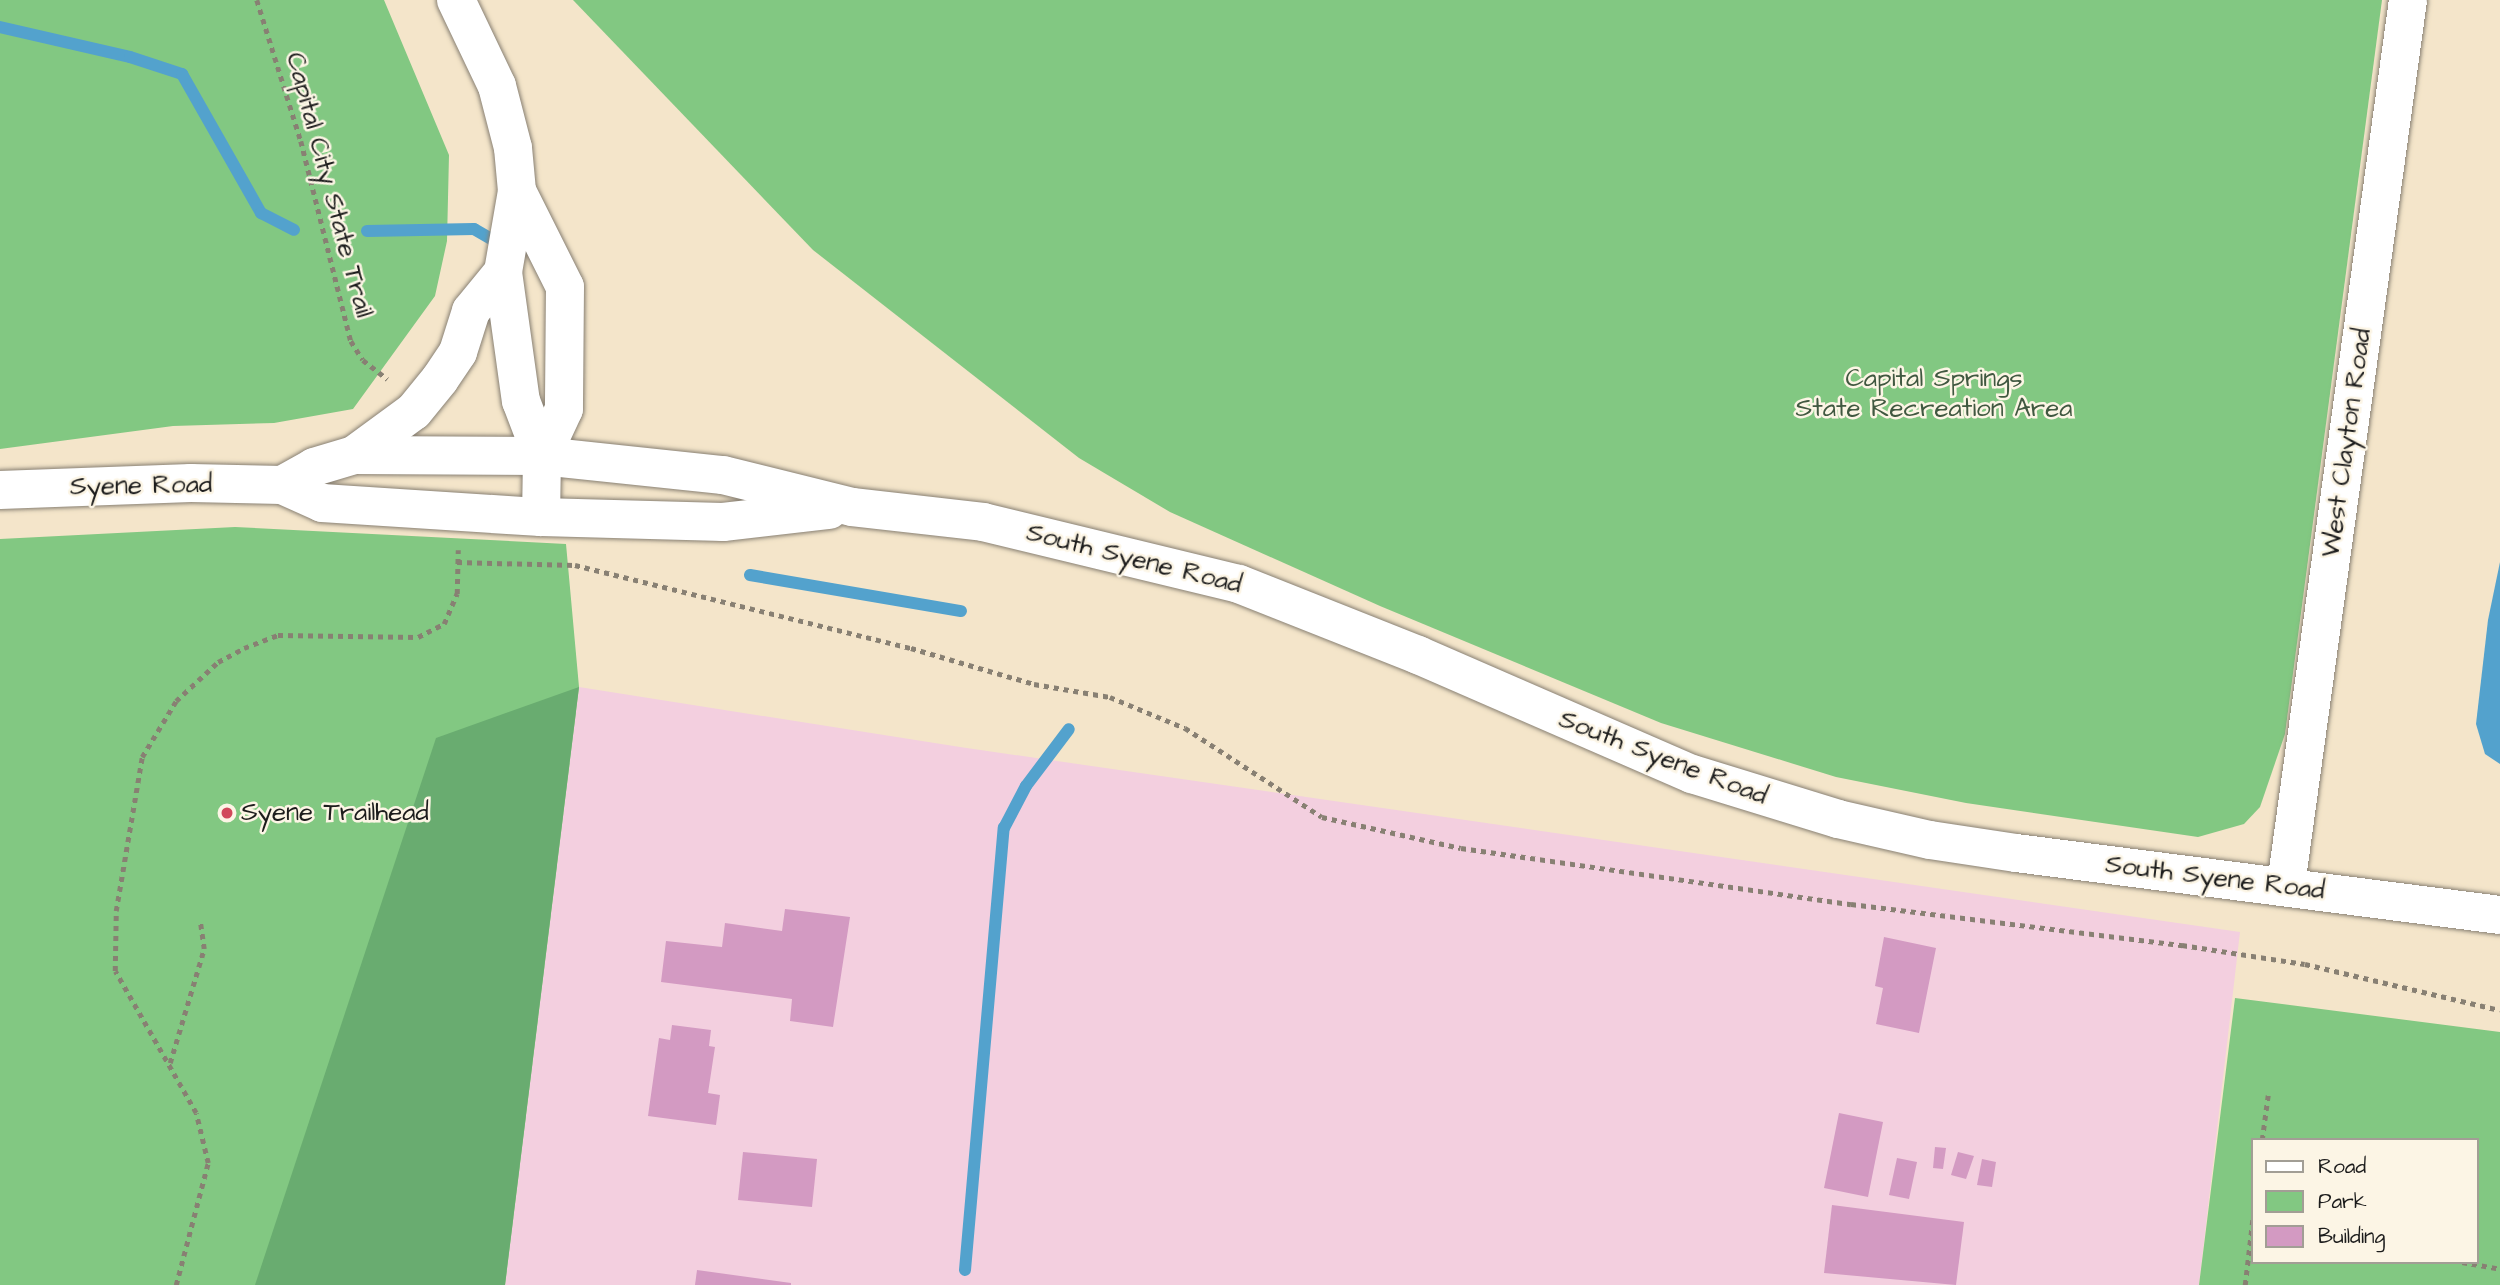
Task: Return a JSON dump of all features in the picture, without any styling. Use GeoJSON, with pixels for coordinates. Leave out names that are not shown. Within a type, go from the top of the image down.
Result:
{"type":"FeatureCollection","features":[{"type":"Feature","properties":{"kind":"street"},"geometry":{"type":"LineString","coordinates":[[456,0],[497,86],[513,148],[517,191],[503,272],[521,401],[542,457],[541,517]]}},
{"type":"Feature","properties":{"kind":"street","name":"West Clayton Road"},"geometry":{"type":"LineString","coordinates":[[2286,885],[2408,0]]}},
{"type":"Feature","properties":{"kind":"street"},"geometry":{"type":"LineString","coordinates":[[517,191],[565,287],[564,410],[542,457]]}},
{"type":"Feature","properties":{"kind":"street"},"geometry":{"type":"LineString","coordinates":[[354,455],[414,411],[458,352],[471,311],[503,272]]}},
{"type":"Feature","properties":{"kind":"street"},"geometry":{"type":"LineString","coordinates":[[282,485],[314,467],[354,455],[542,457]]}},
{"type":"Feature","properties":{"kind":"street","name":"South Syene Road"},"geometry":{"type":"LineString","coordinates":[[542,457],[723,475],[852,507],[983,522],[1239,584],[1418,655],[1692,774],[1838,819],[1943,842],[2500,915]]}},
{"type":"Feature","properties":{"kind":"street","name":"Syene Road"},"geometry":{"type":"LineString","coordinates":[[0,490],[191,483],[282,485],[322,503],[541,517]]}},
{"type":"Feature","properties":{"kind":"street","name":"South Syene Road"},"geometry":{"type":"LineString","coordinates":[[541,517],[723,522],[852,507]]}},
{"type":"Feature","properties":{"kind":"path","name":"Capital City State Trail"},"geometry":{"type":"LineString","coordinates":[[257,0],[301,141],[351,341],[377,373]]}},
{"type":"Feature","properties":{"kind":"path"},"geometry":{"type":"LineString","coordinates":[[176,1285],[208,1163],[196,1113],[181,1094],[170,1063],[134,1010],[116,971],[116,911],[142,757],[176,701],[218,662],[244,648],[278,635],[418,637],[444,624],[457,594],[457,562],[575,565],[911,648],[1034,684],[1110,697],[1185,728],[1322,817],[1461,848],[1839,903],[2182,944],[2305,964],[2500,1010]]}},
{"type":"Feature","properties":{"kind":"path"},"geometry":{"type":"LineString","coordinates":[[170,1063],[204,949],[200,921]]}},
{"type":"Feature","properties":{"kind":"path"},"geometry":{"type":"LineString","coordinates":[[2262,1138],[2268,1095]]}},
{"type":"Feature","properties":{"kind":"path"},"geometry":{"type":"LineString","coordinates":[[2245,1285],[2252,1234]]}},
{"type":"Feature","properties":{"kind":"path"},"geometry":{"type":"LineString","coordinates":[[2473,1264],[2500,1269]]}},
{"type":"Feature","properties":{"kind":"shaded area"},"geometry":{"type":"Polygon","coordinates":[[[579,687],[960,747],[2240,932],[2199,1285],[505,1285],[579,687]]]}},
{"type":"Feature","properties":{"kind":"green space"},"geometry":{"type":"Polygon","coordinates":[[[0,0],[384,0],[449,155],[447,241],[435,296],[353,409],[274,423],[173,426],[0,449],[0,0]]]}},
{"type":"Feature","properties":{"kind":"green space","name":"Capital Springs State Recreation Area"},"geometry":{"type":"Polygon","coordinates":[[[573,0],[2382,0],[2285,734],[2260,807],[2244,824],[2198,837],[1966,803],[1836,777],[1661,723],[1380,606],[1170,512],[1079,458],[813,250],[573,0]]]}},
{"type":"Feature","properties":{"kind":"green space"},"geometry":{"type":"Polygon","coordinates":[[[235,527],[566,544],[579,687],[505,1285],[0,1285],[0,539],[235,527]]]}},
{"type":"Feature","properties":{"kind":"green space"},"geometry":{"type":"Polygon","coordinates":[[[579,687],[505,1285],[255,1285],[436,738],[579,687]]]}},
{"type":"Feature","properties":{"kind":"green space"},"geometry":{"type":"Polygon","coordinates":[[[2235,998],[2500,1032],[2500,1285],[2199,1285],[2235,998]]]}},
{"type":"Feature","properties":{"kind":"water"},"geometry":{"type":"Polygon","coordinates":[[[2500,562],[2500,764],[2485,754],[2476,724],[2488,620],[2500,562]]]}},
{"type":"Feature","properties":{"kind":"building"},"geometry":{"type":"Polygon","coordinates":[[[785,909],[850,917],[833,1027],[790,1021],[792,999],[661,982],[666,941],[722,947],[725,923],[782,931],[785,909]]]}},
{"type":"Feature","properties":{"kind":"building"},"geometry":{"type":"Polygon","coordinates":[[[1884,937],[1936,948],[1919,1033],[1876,1024],[1883,988],[1875,986],[1884,937]]]}},
{"type":"Feature","properties":{"kind":"building"},"geometry":{"type":"Polygon","coordinates":[[[672,1025],[711,1030],[709,1046],[715,1047],[708,1093],[720,1095],[716,1125],[648,1116],[659,1038],[670,1040],[672,1025]]]}},
{"type":"Feature","properties":{"kind":"building"},"geometry":{"type":"Polygon","coordinates":[[[1839,1113],[1883,1122],[1868,1197],[1824,1188],[1839,1113]]]}},
{"type":"Feature","properties":{"kind":"building"},"geometry":{"type":"Polygon","coordinates":[[[1935,1147],[1946,1148],[1943,1169],[1933,1168],[1935,1147]]]}},
{"type":"Feature","properties":{"kind":"building"},"geometry":{"type":"Polygon","coordinates":[[[743,1152],[817,1159],[812,1207],[738,1200],[743,1152]]]}},
{"type":"Feature","properties":{"kind":"building"},"geometry":{"type":"Polygon","coordinates":[[[1958,1152],[1974,1156],[1966,1179],[1951,1175],[1958,1152]]]}},
{"type":"Feature","properties":{"kind":"building"},"geometry":{"type":"Polygon","coordinates":[[[1897,1158],[1917,1162],[1909,1199],[1889,1195],[1897,1158]]]}},
{"type":"Feature","properties":{"kind":"building"},"geometry":{"type":"Polygon","coordinates":[[[1982,1159],[1996,1162],[1992,1187],[1977,1185],[1982,1159]]]}},
{"type":"Feature","properties":{"kind":"building"},"geometry":{"type":"Polygon","coordinates":[[[1832,1205],[1964,1222],[1956,1285],[1824,1273],[1832,1205]]]}},
{"type":"Feature","properties":{"kind":"building"},"geometry":{"type":"Polygon","coordinates":[[[697,1270],[791,1283],[791,1285],[695,1285],[697,1270]]]}},
{"type":"Feature","properties":{"kind":"waterway"},"geometry":{"type":"LineString","coordinates":[[0,27],[130,57],[182,74],[261,213],[294,230]]}},
{"type":"Feature","properties":{"kind":"waterway"},"geometry":{"type":"LineString","coordinates":[[367,231],[474,229],[504,246]]}},
{"type":"Feature","properties":{"kind":"waterway"},"geometry":{"type":"LineString","coordinates":[[750,575],[961,611]]}},
{"type":"Feature","properties":{"kind":"waterway"},"geometry":{"type":"LineString","coordinates":[[965,1270],[1004,828],[1026,786],[1069,729]]}},
{"type":"Feature","properties":{"kind":"place","name":"Syene Trailhead"},"geometry":{"type":"Point","coordinates":[227,813]}}]}
